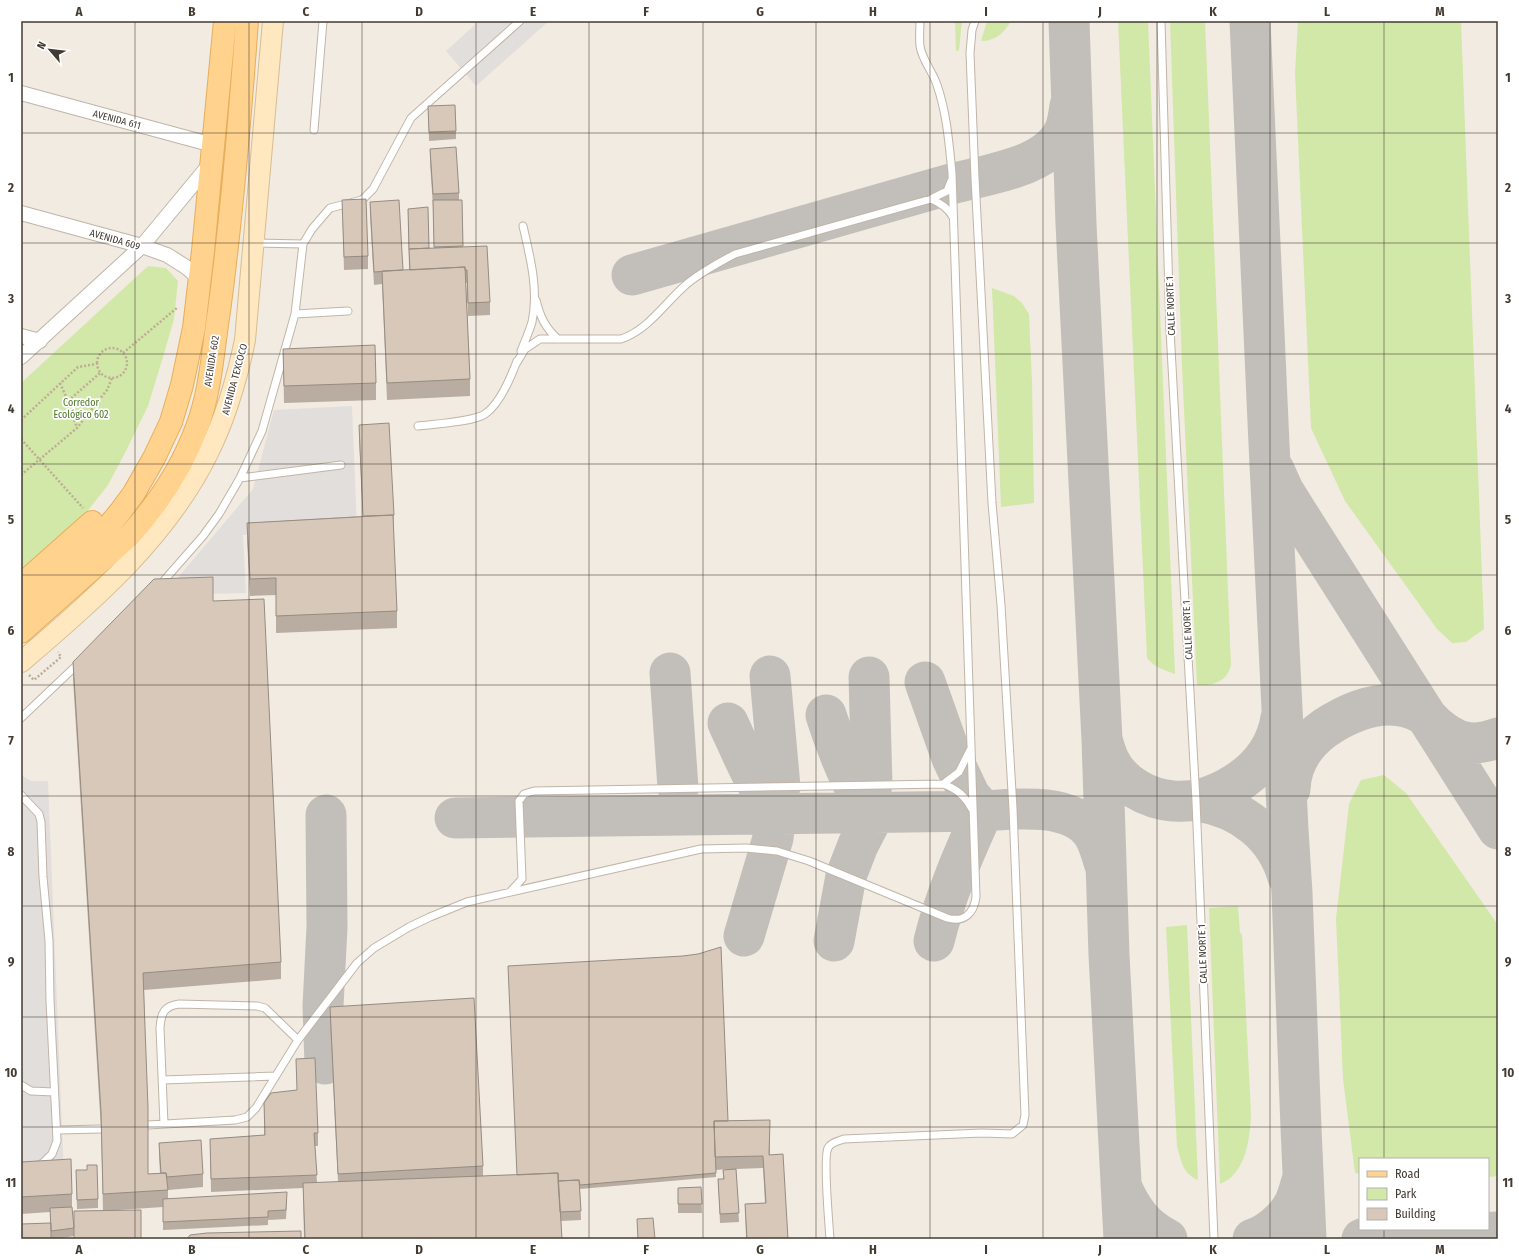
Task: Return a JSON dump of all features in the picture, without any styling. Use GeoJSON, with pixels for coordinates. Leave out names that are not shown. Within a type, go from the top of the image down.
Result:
{"type":"FeatureCollection","features":[{"type":"Feature","properties":{"kind":"main road"},"geometry":{"type":"LineString","coordinates":[[210,21],[222,49]]}},
{"type":"Feature","properties":{"kind":"main road"},"geometry":{"type":"LineString","coordinates":[[21,607],[106,528],[134,493],[163,441],[177,404],[194,328],[213,154],[225,21]]}},
{"type":"Feature","properties":{"kind":"main road","name":"AVENIDA 602"},"geometry":{"type":"LineString","coordinates":[[21,632],[129,536],[142,522],[163,495],[178,468],[198,425],[209,381],[229,240],[247,21]]}},
{"type":"Feature","properties":{"kind":"main road","name":"AVENIDA TEXCOCO"},"geometry":{"type":"LineString","coordinates":[[21,662],[49,639],[142,550],[165,522],[194,479],[220,426],[239,369],[246,333],[273,21]]}},
{"type":"Feature","properties":{"kind":"main road"},"geometry":{"type":"LineString","coordinates":[[21,585],[94,520],[134,493]]}},
{"type":"Feature","properties":{"kind":"street","name":"AVENIDA 611"},"geometry":{"type":"LineString","coordinates":[[21,93],[213,154]]}},
{"type":"Feature","properties":{"kind":"street"},"geometry":{"type":"LineString","coordinates":[[21,358],[142,246],[213,154]]}},
{"type":"Feature","properties":{"kind":"street","name":"AVENIDA 609"},"geometry":{"type":"LineString","coordinates":[[21,213],[142,246],[168,255],[193,273],[199,287]]}},
{"type":"Feature","properties":{"kind":"street"},"geometry":{"type":"LineString","coordinates":[[21,336],[40,341]]}},
{"type":"Feature","properties":{"kind":"lane"},"geometry":{"type":"LineString","coordinates":[[314,130],[323,21]]}},
{"type":"Feature","properties":{"kind":"lane"},"geometry":{"type":"LineString","coordinates":[[154,591],[203,536],[219,514],[240,478],[262,431],[295,314],[302,244],[312,229],[330,208],[362,200],[373,189],[412,118],[520,21]]}},
{"type":"Feature","properties":{"kind":"lane"},"geometry":{"type":"LineString","coordinates":[[148,1125],[225,1121],[247,1117],[256,1108],[298,1040],[357,963],[374,948],[409,927],[467,902],[701,850],[753,848],[790,854],[809,860],[940,916],[958,920],[967,916],[975,902],[952,173],[948,133],[937,83],[927,65],[920,46],[920,21]]}},
{"type":"Feature","properties":{"kind":"lane"},"geometry":{"type":"LineString","coordinates":[[830,1239],[826,1164],[828,1147],[833,1143],[844,1139],[860,1138],[982,1132],[1012,1134],[1023,1125],[1025,1115],[1012,794],[1001,605],[992,503],[975,178],[970,53],[972,30],[976,21]]}},
{"type":"Feature","properties":{"kind":"lane","name":"CALLE NORTE 1"},"geometry":{"type":"LineString","coordinates":[[1161,21],[1170,330],[1196,801],[1214,1239]]}},
{"type":"Feature","properties":{"kind":"lane"},"geometry":{"type":"LineString","coordinates":[[418,426],[474,418],[484,415],[491,409],[502,393],[525,349],[540,340],[621,339],[638,331],[693,280],[712,265],[735,254],[931,199],[947,191],[951,184],[952,173]]}},
{"type":"Feature","properties":{"kind":"lane"},"geometry":{"type":"LineString","coordinates":[[931,199],[947,208],[954,218]]}},
{"type":"Feature","properties":{"kind":"lane"},"geometry":{"type":"LineString","coordinates":[[523,226],[529,254],[534,294],[542,320],[547,328],[558,339]]}},
{"type":"Feature","properties":{"kind":"lane"},"geometry":{"type":"LineString","coordinates":[[254,243],[282,245],[302,244]]}},
{"type":"Feature","properties":{"kind":"lane"},"geometry":{"type":"LineString","coordinates":[[516,364],[532,321],[534,294]]}},
{"type":"Feature","properties":{"kind":"lane"},"geometry":{"type":"LineString","coordinates":[[295,314],[348,311]]}},
{"type":"Feature","properties":{"kind":"lane"},"geometry":{"type":"LineString","coordinates":[[240,478],[342,466]]}},
{"type":"Feature","properties":{"kind":"lane"},"geometry":{"type":"LineString","coordinates":[[21,718],[83,660]]}},
{"type":"Feature","properties":{"kind":"lane"},"geometry":{"type":"LineString","coordinates":[[943,784],[953,778],[960,769],[971,747]]}},
{"type":"Feature","properties":{"kind":"lane"},"geometry":{"type":"LineString","coordinates":[[508,893],[522,879],[518,804],[522,796],[528,793],[569,790],[943,784],[960,792],[967,800],[973,811]]}},
{"type":"Feature","properties":{"kind":"lane"},"geometry":{"type":"LineString","coordinates":[[21,795],[39,814],[41,822],[43,877],[49,941],[54,1092],[58,1130],[57,1141],[52,1154],[36,1167],[21,1168]]}},
{"type":"Feature","properties":{"kind":"lane"},"geometry":{"type":"LineString","coordinates":[[522,879],[531,885],[538,886]]}},
{"type":"Feature","properties":{"kind":"lane"},"geometry":{"type":"LineString","coordinates":[[164,1124],[160,1028],[161,1016],[171,1005],[257,1006],[265,1008],[298,1040]]}},
{"type":"Feature","properties":{"kind":"lane"},"geometry":{"type":"LineString","coordinates":[[163,1080],[275,1076]]}},
{"type":"Feature","properties":{"kind":"lane"},"geometry":{"type":"LineString","coordinates":[[21,1085],[31,1091],[54,1092]]}},
{"type":"Feature","properties":{"kind":"lane"},"geometry":{"type":"LineString","coordinates":[[58,1130],[101,1129]]}},
{"type":"Feature","properties":{"kind":"path"},"geometry":{"type":"LineString","coordinates":[[123,353],[199,287]]}},
{"type":"Feature","properties":{"kind":"path"},"geometry":{"type":"LineString","coordinates":[[109,348],[117,348],[123,353],[127,366],[124,372],[119,376],[112,378],[106,377],[100,373],[96,364],[102,351],[109,348]]}},
{"type":"Feature","properties":{"kind":"path"},"geometry":{"type":"LineString","coordinates":[[21,420],[78,366],[96,364]]}},
{"type":"Feature","properties":{"kind":"path"},"geometry":{"type":"LineString","coordinates":[[68,401],[100,373]]}},
{"type":"Feature","properties":{"kind":"path"},"geometry":{"type":"LineString","coordinates":[[21,475],[77,428],[107,390],[112,378]]}},
{"type":"Feature","properties":{"kind":"path"},"geometry":{"type":"LineString","coordinates":[[60,383],[77,428]]}},
{"type":"Feature","properties":{"kind":"path"},"geometry":{"type":"LineString","coordinates":[[21,439],[94,520]]}},
{"type":"Feature","properties":{"kind":"path"},"geometry":{"type":"LineString","coordinates":[[34,680],[61,657]]}},
{"type":"Feature","properties":{"kind":"green space"},"geometry":{"type":"Polygon","coordinates":[[[955,21],[962,21],[959,50],[956,51],[955,21]]]}},
{"type":"Feature","properties":{"kind":"green space"},"geometry":{"type":"Polygon","coordinates":[[[987,21],[1011,21],[999,36],[991,40],[981,41],[987,21]]]}},
{"type":"Feature","properties":{"kind":"green space"},"geometry":{"type":"Polygon","coordinates":[[[1118,21],[1148,21],[1175,674],[1156,666],[1147,658],[1118,21]]]}},
{"type":"Feature","properties":{"kind":"green space"},"geometry":{"type":"Polygon","coordinates":[[[1170,21],[1205,21],[1231,665],[1229,671],[1223,679],[1214,684],[1208,685],[1197,685],[1182,367],[1170,21]]]}},
{"type":"Feature","properties":{"kind":"green space"},"geometry":{"type":"Polygon","coordinates":[[[1298,21],[1461,21],[1484,629],[1466,642],[1452,643],[1437,629],[1345,501],[1311,428],[1295,73],[1298,21]]]}},
{"type":"Feature","properties":{"kind":"green space","name":"Corredor Ecológico 602"},"geometry":{"type":"Polygon","coordinates":[[[148,266],[166,268],[178,281],[174,319],[148,406],[108,485],[82,518],[21,573],[21,383],[148,266]]]}},
{"type":"Feature","properties":{"kind":"green space"},"geometry":{"type":"Polygon","coordinates":[[[992,288],[1014,296],[1022,303],[1029,314],[1032,382],[1034,503],[1001,507],[992,288]]]}},
{"type":"Feature","properties":{"kind":"green space"},"geometry":{"type":"Polygon","coordinates":[[[1384,775],[1406,793],[1498,925],[1498,1176],[1489,1177],[1489,1158],[1359,1158],[1359,1174],[1355,1173],[1343,1079],[1336,919],[1349,804],[1361,780],[1384,775]]]}},
{"type":"Feature","properties":{"kind":"green space"},"geometry":{"type":"Polygon","coordinates":[[[1238,906],[1240,933],[1242,934],[1251,1114],[1248,1144],[1245,1155],[1236,1172],[1229,1179],[1220,1184],[1209,908],[1238,906]]]}},
{"type":"Feature","properties":{"kind":"green space"},"geometry":{"type":"Polygon","coordinates":[[[1187,925],[1198,1180],[1189,1174],[1183,1166],[1177,1147],[1166,927],[1187,925]]]}},
{"type":"Feature","properties":{"kind":"shaded area"},"geometry":{"type":"Polygon","coordinates":[[[479,21],[549,21],[476,86],[446,51],[479,21]]]}},
{"type":"Feature","properties":{"kind":"shaded area"},"geometry":{"type":"Polygon","coordinates":[[[352,406],[357,529],[243,535],[246,593],[163,595],[253,489],[274,410],[352,406]]]}},
{"type":"Feature","properties":{"kind":"shaded area"},"geometry":{"type":"Polygon","coordinates":[[[21,775],[31,781],[48,781],[64,1177],[21,1179],[21,775]]]}},
{"type":"Feature","properties":{"kind":"building"},"geometry":{"type":"Polygon","coordinates":[[[455,105],[456,131],[429,132],[428,106],[455,105]]]}},
{"type":"Feature","properties":{"kind":"building"},"geometry":{"type":"Polygon","coordinates":[[[456,147],[459,193],[433,194],[430,149],[456,147]]]}},
{"type":"Feature","properties":{"kind":"building"},"geometry":{"type":"Polygon","coordinates":[[[366,199],[368,256],[344,257],[342,200],[366,199]]]}},
{"type":"Feature","properties":{"kind":"building"},"geometry":{"type":"Polygon","coordinates":[[[399,200],[403,270],[374,272],[370,202],[399,200]]]}},
{"type":"Feature","properties":{"kind":"building"},"geometry":{"type":"Polygon","coordinates":[[[433,200],[462,200],[463,246],[434,247],[433,200]]]}},
{"type":"Feature","properties":{"kind":"building"},"geometry":{"type":"Polygon","coordinates":[[[428,207],[429,248],[409,249],[408,209],[428,207]]]}},
{"type":"Feature","properties":{"kind":"building"},"geometry":{"type":"Polygon","coordinates":[[[487,246],[490,302],[468,303],[467,270],[465,270],[465,267],[410,270],[409,249],[487,246]]]}},
{"type":"Feature","properties":{"kind":"building"},"geometry":{"type":"Polygon","coordinates":[[[465,267],[470,379],[387,383],[382,271],[465,267]]]}},
{"type":"Feature","properties":{"kind":"building"},"geometry":{"type":"Polygon","coordinates":[[[375,345],[376,383],[284,386],[283,349],[375,345]]]}},
{"type":"Feature","properties":{"kind":"building"},"geometry":{"type":"Polygon","coordinates":[[[389,423],[394,515],[363,516],[359,425],[389,423]]]}},
{"type":"Feature","properties":{"kind":"building"},"geometry":{"type":"Polygon","coordinates":[[[393,515],[397,611],[276,616],[276,578],[250,579],[247,523],[393,515]]]}},
{"type":"Feature","properties":{"kind":"building"},"geometry":{"type":"Polygon","coordinates":[[[213,577],[213,601],[264,599],[281,962],[143,973],[148,1108],[148,1174],[166,1173],[168,1190],[103,1194],[101,1112],[73,662],[154,579],[213,577]]]}},
{"type":"Feature","properties":{"kind":"building"},"geometry":{"type":"Polygon","coordinates":[[[721,947],[728,1121],[714,1121],[716,1173],[580,1185],[579,1180],[558,1181],[558,1173],[517,1175],[508,966],[683,956],[698,954],[721,947]]]}},
{"type":"Feature","properties":{"kind":"building"},"geometry":{"type":"Polygon","coordinates":[[[474,998],[483,1166],[338,1174],[330,1007],[474,998]]]}},
{"type":"Feature","properties":{"kind":"building"},"geometry":{"type":"Polygon","coordinates":[[[315,1058],[318,1133],[314,1133],[317,1175],[211,1179],[210,1139],[265,1135],[264,1103],[271,1093],[297,1090],[296,1059],[315,1058]]]}},
{"type":"Feature","properties":{"kind":"building"},"geometry":{"type":"Polygon","coordinates":[[[770,1120],[769,1155],[783,1154],[788,1239],[747,1239],[745,1204],[766,1203],[763,1156],[715,1157],[714,1121],[770,1120]]]}},
{"type":"Feature","properties":{"kind":"building"},"geometry":{"type":"Polygon","coordinates":[[[201,1140],[203,1174],[167,1177],[166,1173],[161,1173],[159,1143],[201,1140]]]}},
{"type":"Feature","properties":{"kind":"building"},"geometry":{"type":"Polygon","coordinates":[[[71,1159],[72,1194],[21,1197],[21,1162],[71,1159]]]}},
{"type":"Feature","properties":{"kind":"building"},"geometry":{"type":"Polygon","coordinates":[[[87,1165],[97,1165],[98,1199],[77,1200],[76,1170],[87,1170],[87,1165]]]}},
{"type":"Feature","properties":{"kind":"building"},"geometry":{"type":"Polygon","coordinates":[[[736,1169],[739,1213],[720,1214],[718,1179],[724,1179],[723,1170],[736,1169]]]}},
{"type":"Feature","properties":{"kind":"building"},"geometry":{"type":"Polygon","coordinates":[[[558,1173],[562,1239],[305,1239],[303,1183],[558,1173]]]}},
{"type":"Feature","properties":{"kind":"building"},"geometry":{"type":"Polygon","coordinates":[[[579,1180],[581,1211],[560,1212],[558,1181],[579,1180]]]}},
{"type":"Feature","properties":{"kind":"building"},"geometry":{"type":"Polygon","coordinates":[[[701,1187],[702,1204],[678,1204],[678,1188],[701,1187]]]}},
{"type":"Feature","properties":{"kind":"building"},"geometry":{"type":"Polygon","coordinates":[[[287,1192],[286,1210],[268,1211],[268,1217],[163,1222],[163,1199],[287,1192]]]}},
{"type":"Feature","properties":{"kind":"building"},"geometry":{"type":"Polygon","coordinates":[[[72,1207],[74,1228],[51,1231],[50,1208],[72,1207]]]}},
{"type":"Feature","properties":{"kind":"building"},"geometry":{"type":"Polygon","coordinates":[[[141,1210],[141,1239],[74,1239],[74,1211],[141,1210]]]}},
{"type":"Feature","properties":{"kind":"building"},"geometry":{"type":"Polygon","coordinates":[[[653,1218],[655,1239],[638,1239],[637,1219],[653,1218]]]}},
{"type":"Feature","properties":{"kind":"building"},"geometry":{"type":"Polygon","coordinates":[[[51,1223],[51,1239],[21,1239],[21,1224],[51,1223]]]}},
{"type":"Feature","properties":{"kind":"building"},"geometry":{"type":"Polygon","coordinates":[[[301,1231],[301,1239],[187,1239],[190,1235],[207,1233],[301,1231]]]}},
{"type":"Feature","properties":{"kind":"taxiway"},"geometry":{"type":"LineString","coordinates":[[1069,21],[1076,224],[1102,740],[1109,955],[1124,1239]]}},
{"type":"Feature","properties":{"kind":"taxiway"},"geometry":{"type":"LineString","coordinates":[[1250,21],[1269,444],[1292,893],[1306,1239]]}},
{"type":"Feature","properties":{"kind":"taxiway"},"geometry":{"type":"LineString","coordinates":[[632,275],[951,184],[1016,167],[1047,152],[1058,141],[1066,127],[1070,106]]}},
{"type":"Feature","properties":{"kind":"taxiway"},"geometry":{"type":"LineString","coordinates":[[1274,470],[1283,490],[1296,511],[1498,829]]}},
{"type":"Feature","properties":{"kind":"taxiway"},"geometry":{"type":"LineString","coordinates":[[670,673],[678,788]]}},
{"type":"Feature","properties":{"kind":"taxiway"},"geometry":{"type":"LineString","coordinates":[[770,676],[780,787]]}},
{"type":"Feature","properties":{"kind":"taxiway"},"geometry":{"type":"LineString","coordinates":[[869,677],[872,785]]}},
{"type":"Feature","properties":{"kind":"taxiway"},"geometry":{"type":"LineString","coordinates":[[925,682],[952,758],[970,796],[983,811]]}},
{"type":"Feature","properties":{"kind":"taxiway"},"geometry":{"type":"LineString","coordinates":[[1290,789],[1296,762],[1300,754],[1311,740],[1336,721],[1360,710],[1372,707],[1385,705],[1411,708],[1425,715],[1436,726],[1451,737],[1466,742],[1473,743],[1498,738]]}},
{"type":"Feature","properties":{"kind":"taxiway"},"geometry":{"type":"LineString","coordinates":[[826,715],[844,765],[868,812]]}},
{"type":"Feature","properties":{"kind":"taxiway"},"geometry":{"type":"LineString","coordinates":[[1196,801],[1224,790],[1238,782],[1256,768],[1275,740],[1281,718]]}},
{"type":"Feature","properties":{"kind":"taxiway"},"geometry":{"type":"LineString","coordinates":[[728,723],[756,782],[778,814]]}},
{"type":"Feature","properties":{"kind":"taxiway"},"geometry":{"type":"LineString","coordinates":[[1102,740],[1108,758],[1114,769],[1127,783],[1136,789],[1164,800],[1198,801],[1214,805],[1229,810],[1255,826],[1266,836],[1275,848],[1288,877]]}},
{"type":"Feature","properties":{"kind":"taxiway"},"geometry":{"type":"LineString","coordinates":[[455,818],[1040,809],[1069,815],[1081,822],[1094,835],[1105,865]]}},
{"type":"Feature","properties":{"kind":"taxiway"},"geometry":{"type":"LineString","coordinates":[[934,941],[949,891],[983,811]]}},
{"type":"Feature","properties":{"kind":"taxiway"},"geometry":{"type":"LineString","coordinates":[[834,941],[846,876],[858,845],[875,812]]}},
{"type":"Feature","properties":{"kind":"taxiway"},"geometry":{"type":"LineString","coordinates":[[744,936],[773,838],[776,814]]}},
{"type":"Feature","properties":{"kind":"taxiway"},"geometry":{"type":"LineString","coordinates":[[325,1064],[323,1006],[327,927],[326,815]]}},
{"type":"Feature","properties":{"kind":"taxiway"},"geometry":{"type":"LineString","coordinates":[[1253,1239],[1271,1230],[1291,1210],[1303,1178]]}},
{"type":"Feature","properties":{"kind":"taxiway"},"geometry":{"type":"LineString","coordinates":[[1121,1186],[1139,1217],[1151,1229],[1167,1239]]}},
{"type":"Feature","properties":{"kind":"taxiway"},"geometry":{"type":"LineString","coordinates":[[1362,1239],[1498,1232]]}}]}
